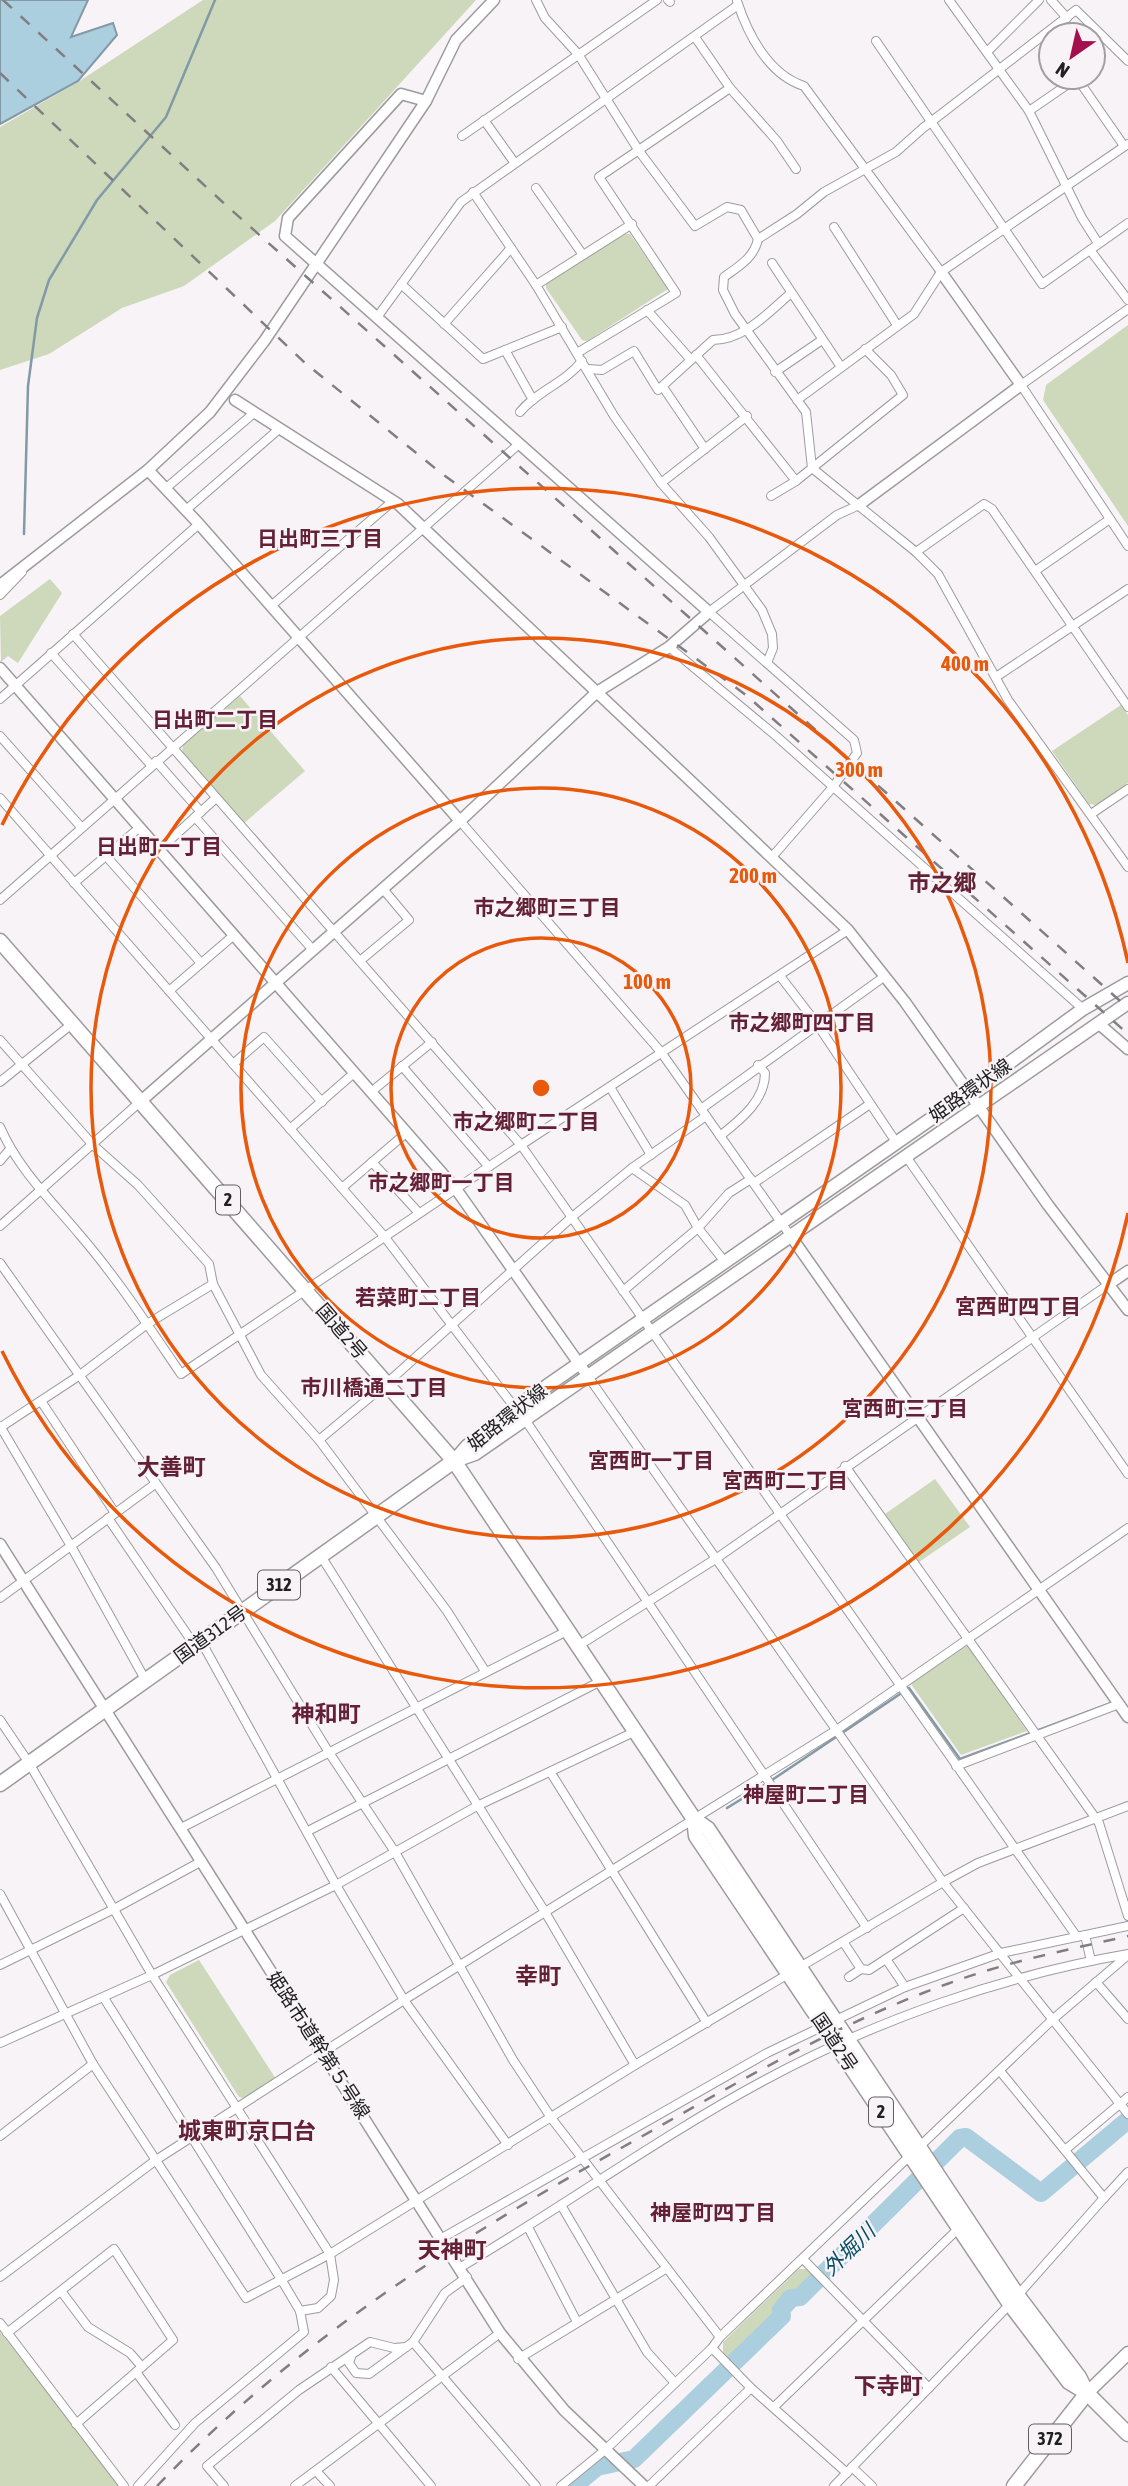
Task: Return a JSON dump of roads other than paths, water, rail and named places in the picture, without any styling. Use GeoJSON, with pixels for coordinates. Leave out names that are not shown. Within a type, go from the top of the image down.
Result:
{"type":"FeatureCollection","features":[{"type":"Feature","properties":{"kind":"highway","name":"国道2号"},"geometry":{"type":"LineString","coordinates":[[0,941],[454,1461],[694,1819],[696,1836],[796,1972],[1069,2382],[1087,2393],[1128,2434]]}},
{"type":"Feature","properties":{"kind":"highway","name":"国道312号"},"geometry":{"type":"LineString","coordinates":[[0,1784],[454,1461]]}},
{"type":"Feature","properties":{"kind":"highway","name":"国道2号"},"geometry":{"type":"LineString","coordinates":[[915,2150],[959,2228],[1014,2300]]}},
{"type":"Feature","properties":{"kind":"highway","name":"372"},"geometry":{"type":"LineString","coordinates":[[1014,2486],[1087,2393]]}},
{"type":"Feature","properties":{"kind":"main road","name":"姫路環状線"},"geometry":{"type":"LineString","coordinates":[[454,1461],[467,1446],[515,1408],[783,1223],[1083,1009],[1128,983]]}},
{"type":"Feature","properties":{"kind":"main road","name":"姫路環状線"},"geometry":{"type":"LineString","coordinates":[[454,1461],[475,1454],[1128,1003]]}},
{"type":"Feature","properties":{"kind":"main road"},"geometry":{"type":"LineString","coordinates":[[1087,2393],[1128,2353]]}},
{"type":"Feature","properties":{"kind":"street"},"geometry":{"type":"LineString","coordinates":[[0,585],[27,567],[148,470],[210,412],[317,264],[426,101],[456,40],[494,0]]}},
{"type":"Feature","properties":{"kind":"street"},"geometry":{"type":"LineString","coordinates":[[537,0],[545,18],[578,54],[639,151],[695,226],[727,207],[741,210],[758,239]]}},
{"type":"Feature","properties":{"kind":"street"},"geometry":{"type":"LineString","coordinates":[[462,136],[657,0]]}},
{"type":"Feature","properties":{"kind":"street"},"geometry":{"type":"LineString","coordinates":[[949,0],[1029,111],[1082,218],[1098,243]]}},
{"type":"Feature","properties":{"kind":"street"},"geometry":{"type":"LineString","coordinates":[[988,52],[1039,0]]}},
{"type":"Feature","properties":{"kind":"street"},"geometry":{"type":"LineString","coordinates":[[1051,0],[1066,18]]}},
{"type":"Feature","properties":{"kind":"street"},"geometry":{"type":"LineString","coordinates":[[377,316],[461,202],[605,97],[695,37],[737,3],[755,40],[779,74],[786,80],[804,86],[941,272],[1021,385],[1128,546]]}},
{"type":"Feature","properties":{"kind":"street"},"geometry":{"type":"LineString","coordinates":[[1128,61],[1076,10],[896,152],[824,192],[797,214],[758,239],[750,258],[724,277],[723,290],[775,372],[807,412],[812,468],[916,552],[938,574],[1008,700],[1128,867]]}},
{"type":"Feature","properties":{"kind":"street"},"geometry":{"type":"LineString","coordinates":[[695,37],[730,88],[777,141],[796,169]]}},
{"type":"Feature","properties":{"kind":"street"},"geometry":{"type":"LineString","coordinates":[[876,41],[1042,284],[1128,223]]}},
{"type":"Feature","properties":{"kind":"street"},"geometry":{"type":"LineString","coordinates":[[797,401],[914,314],[941,272],[1126,145],[1077,78],[1029,111]]}},
{"type":"Feature","properties":{"kind":"street"},"geometry":{"type":"LineString","coordinates":[[520,412],[533,400],[571,376],[580,357],[676,293],[599,177],[730,88]]}},
{"type":"Feature","properties":{"kind":"street"},"geometry":{"type":"LineString","coordinates":[[426,101],[401,94],[288,218],[285,236],[854,740],[857,753],[833,787],[772,857]]}},
{"type":"Feature","properties":{"kind":"street"},"geometry":{"type":"LineString","coordinates":[[484,120],[514,162]]}},
{"type":"Feature","properties":{"kind":"street"},"geometry":{"type":"LineString","coordinates":[[536,188],[583,255]]}},
{"type":"Feature","properties":{"kind":"street"},"geometry":{"type":"LineString","coordinates":[[473,192],[536,285],[614,416],[661,483],[709,537],[762,610],[772,634],[773,648],[767,663]]}},
{"type":"Feature","properties":{"kind":"street"},"geometry":{"type":"LineString","coordinates":[[536,285],[632,224]]}},
{"type":"Feature","properties":{"kind":"street"},"geometry":{"type":"LineString","coordinates":[[834,227],[898,325]]}},
{"type":"Feature","properties":{"kind":"street"},"geometry":{"type":"LineString","coordinates":[[444,324],[511,248]]}},
{"type":"Feature","properties":{"kind":"street"},"geometry":{"type":"LineString","coordinates":[[1090,250],[1128,300]]}},
{"type":"Feature","properties":{"kind":"street"},"geometry":{"type":"LineString","coordinates":[[772,263],[841,367]]}},
{"type":"Feature","properties":{"kind":"street"},"geometry":{"type":"LineString","coordinates":[[401,284],[483,359],[562,327]]}},
{"type":"Feature","properties":{"kind":"street"},"geometry":{"type":"LineString","coordinates":[[588,369],[602,370],[634,351],[658,390],[713,340],[723,340],[746,329],[791,293]]}},
{"type":"Feature","properties":{"kind":"street"},"geometry":{"type":"LineString","coordinates":[[0,1226],[460,821],[597,692],[669,647],[743,585],[837,515],[859,505],[1128,309]]}},
{"type":"Feature","properties":{"kind":"street"},"geometry":{"type":"LineString","coordinates":[[647,310],[747,416],[796,481]]}},
{"type":"Feature","properties":{"kind":"street"},"geometry":{"type":"LineString","coordinates":[[775,372],[822,340]]}},
{"type":"Feature","properties":{"kind":"street"},"geometry":{"type":"LineString","coordinates":[[771,496],[796,481],[903,395],[891,374],[865,349]]}},
{"type":"Feature","properties":{"kind":"street"},"geometry":{"type":"LineString","coordinates":[[505,350],[533,400]]}},
{"type":"Feature","properties":{"kind":"street"},"geometry":{"type":"LineString","coordinates":[[663,387],[705,449]]}},
{"type":"Feature","properties":{"kind":"street"},"geometry":{"type":"LineString","coordinates":[[234,400],[393,501],[848,930],[885,976],[1128,1310]]}},
{"type":"Feature","properties":{"kind":"street"},"geometry":{"type":"LineString","coordinates":[[165,489],[254,413]]}},
{"type":"Feature","properties":{"kind":"street"},"geometry":{"type":"LineString","coordinates":[[661,483],[747,416]]}},
{"type":"Feature","properties":{"kind":"street"},"geometry":{"type":"LineString","coordinates":[[186,510],[279,429]]}},
{"type":"Feature","properties":{"kind":"street"},"geometry":{"type":"LineString","coordinates":[[0,900],[519,443]]}},
{"type":"Feature","properties":{"kind":"street"},"geometry":{"type":"LineString","coordinates":[[148,470],[199,524],[662,1052],[1128,1717]]}},
{"type":"Feature","properties":{"kind":"street"},"geometry":{"type":"LineString","coordinates":[[271,606],[393,501]]}},
{"type":"Feature","properties":{"kind":"street"},"geometry":{"type":"LineString","coordinates":[[916,552],[984,504],[992,509],[1128,707]]}},
{"type":"Feature","properties":{"kind":"street"},"geometry":{"type":"LineString","coordinates":[[1035,571],[1110,519]]}},
{"type":"Feature","properties":{"kind":"street"},"geometry":{"type":"LineString","coordinates":[[0,699],[199,524]]}},
{"type":"Feature","properties":{"kind":"street"},"geometry":{"type":"LineString","coordinates":[[0,596],[27,567]]}},
{"type":"Feature","properties":{"kind":"street"},"geometry":{"type":"LineString","coordinates":[[996,677],[1128,589]]}},
{"type":"Feature","properties":{"kind":"street"},"geometry":{"type":"LineString","coordinates":[[73,634],[521,1145],[956,1766],[1081,1936],[1091,1961]]}},
{"type":"Feature","properties":{"kind":"street"},"geometry":{"type":"LineString","coordinates":[[669,647],[833,787],[1083,1009]]}},
{"type":"Feature","properties":{"kind":"street"},"geometry":{"type":"LineString","coordinates":[[51,653],[198,814],[313,950]]}},
{"type":"Feature","properties":{"kind":"street"},"geometry":{"type":"LineString","coordinates":[[0,668],[456,1189],[943,1882],[1128,2114]]}},
{"type":"Feature","properties":{"kind":"street"},"geometry":{"type":"LineString","coordinates":[[0,736],[81,827]]}},
{"type":"Feature","properties":{"kind":"street"},"geometry":{"type":"LineString","coordinates":[[1091,814],[1128,789]]}},
{"type":"Feature","properties":{"kind":"street"},"geometry":{"type":"LineString","coordinates":[[0,798],[384,1236],[515,1408]]}},
{"type":"Feature","properties":{"kind":"street"},"geometry":{"type":"LineString","coordinates":[[159,850],[216,798]]}},
{"type":"Feature","properties":{"kind":"street"},"geometry":{"type":"LineString","coordinates":[[74,883],[139,828]]}},
{"type":"Feature","properties":{"kind":"street"},"geometry":{"type":"LineString","coordinates":[[106,856],[201,963]]}},
{"type":"Feature","properties":{"kind":"street"},"geometry":{"type":"LineString","coordinates":[[361,960],[409,920],[383,889]]}},
{"type":"Feature","properties":{"kind":"street"},"geometry":{"type":"LineString","coordinates":[[0,1127],[10,1149],[40,1192],[80,1235],[181,1374],[307,1292],[384,1236],[848,930]]}},
{"type":"Feature","properties":{"kind":"street"},"geometry":{"type":"LineString","coordinates":[[169,991],[234,935]]}},
{"type":"Feature","properties":{"kind":"street"},"geometry":{"type":"LineString","coordinates":[[780,976],[817,1024],[896,1142]]}},
{"type":"Feature","properties":{"kind":"street"},"geometry":{"type":"LineString","coordinates":[[319,1440],[387,1383],[572,1217],[758,1065],[885,976]]}},
{"type":"Feature","properties":{"kind":"street"},"geometry":{"type":"LineString","coordinates":[[0,1082],[73,1023]]}},
{"type":"Feature","properties":{"kind":"street"},"geometry":{"type":"LineString","coordinates":[[1097,1023],[1128,1049]]}},
{"type":"Feature","properties":{"kind":"street"},"geometry":{"type":"LineString","coordinates":[[233,1064],[264,1037],[322,1102]]}},
{"type":"Feature","properties":{"kind":"street"},"geometry":{"type":"LineString","coordinates":[[0,1040],[93,1145],[171,1219],[209,1264],[213,1284],[261,1375],[319,1440],[447,1611],[485,1671]]}},
{"type":"Feature","properties":{"kind":"street"},"geometry":{"type":"LineString","coordinates":[[371,1092],[432,1042]]}},
{"type":"Feature","properties":{"kind":"street"},"geometry":{"type":"LineString","coordinates":[[720,1136],[747,1115],[765,1084],[765,1073],[758,1065]]}},
{"type":"Feature","properties":{"kind":"street"},"geometry":{"type":"LineString","coordinates":[[402,1066],[489,1167]]}},
{"type":"Feature","properties":{"kind":"street"},"geometry":{"type":"LineString","coordinates":[[290,1129],[354,1073]]}},
{"type":"Feature","properties":{"kind":"street"},"geometry":{"type":"LineString","coordinates":[[610,1087],[651,1155]]}},
{"type":"Feature","properties":{"kind":"street"},"geometry":{"type":"LineString","coordinates":[[623,1291],[698,1228],[730,1192],[752,1181],[870,1104]]}},
{"type":"Feature","properties":{"kind":"street"},"geometry":{"type":"LineString","coordinates":[[342,1188],[406,1133]]}},
{"type":"Feature","properties":{"kind":"street"},"geometry":{"type":"LineString","coordinates":[[0,1161],[10,1149]]}},
{"type":"Feature","properties":{"kind":"street"},"geometry":{"type":"LineString","coordinates":[[905,1155],[1128,1474]]}},
{"type":"Feature","properties":{"kind":"street"},"geometry":{"type":"LineString","coordinates":[[372,1162],[419,1213]]}},
{"type":"Feature","properties":{"kind":"street"},"geometry":{"type":"LineString","coordinates":[[632,1168],[685,1205],[698,1228],[725,1262]]}},
{"type":"Feature","properties":{"kind":"street"},"geometry":{"type":"LineString","coordinates":[[0,1263],[216,1568],[328,1751],[395,1852],[513,2060],[552,2119],[720,2337]]}},
{"type":"Feature","properties":{"kind":"street"},"geometry":{"type":"LineString","coordinates":[[578,1646],[717,1558],[845,1466],[1128,1271]]}},
{"type":"Feature","properties":{"kind":"street"},"geometry":{"type":"LineString","coordinates":[[146,1681],[71,1546],[0,1427],[80,1375],[147,1324],[213,1284]]}},
{"type":"Feature","properties":{"kind":"street"},"geometry":{"type":"LineString","coordinates":[[41,1401],[112,1516],[198,1644],[278,1776],[335,1885],[404,2000],[508,2145]]}},
{"type":"Feature","properties":{"kind":"street"},"geometry":{"type":"LineString","coordinates":[[524,1418],[867,1928]]}},
{"type":"Feature","properties":{"kind":"street"},"geometry":{"type":"LineString","coordinates":[[845,1466],[1095,1818],[1128,1916]]}},
{"type":"Feature","properties":{"kind":"street"},"geometry":{"type":"LineString","coordinates":[[0,1598],[155,1483]]}},
{"type":"Feature","properties":{"kind":"street"},"geometry":{"type":"LineString","coordinates":[[0,2277],[156,2160],[404,2000],[835,1731],[1128,1528]]}},
{"type":"Feature","properties":{"kind":"street","name":"姫路市道幹第５号線"},"geometry":{"type":"LineString","coordinates":[[0,1544],[464,2272],[500,2333],[518,2359],[604,2450],[647,2486]]}},
{"type":"Feature","properties":{"kind":"street"},"geometry":{"type":"LineString","coordinates":[[321,1556],[545,1912],[635,2065]]}},
{"type":"Feature","properties":{"kind":"street"},"geometry":{"type":"LineString","coordinates":[[181,1828],[278,1776],[566,1631]]}},
{"type":"Feature","properties":{"kind":"street"},"geometry":{"type":"LineString","coordinates":[[308,1831],[601,1682]]}},
{"type":"Feature","properties":{"kind":"street"},"geometry":{"type":"LineString","coordinates":[[956,1766],[1119,1704]]}},
{"type":"Feature","properties":{"kind":"street"},"geometry":{"type":"LineString","coordinates":[[0,1720],[29,1763],[152,1975],[239,2107],[330,2254],[334,2280],[331,2296],[317,2308],[300,2311]]}},
{"type":"Feature","properties":{"kind":"street"},"geometry":{"type":"LineString","coordinates":[[0,2043],[152,1975],[335,1885],[477,1806],[634,1732]]}},
{"type":"Feature","properties":{"kind":"street"},"geometry":{"type":"LineString","coordinates":[[551,1773],[610,1872],[707,2023]]}},
{"type":"Feature","properties":{"kind":"street"},"geometry":{"type":"LineString","coordinates":[[0,1894],[64,2016],[93,2064],[246,2298],[330,2254],[552,2119],[635,2065],[796,1972],[943,1882],[1015,1849],[1128,1806]]}},
{"type":"Feature","properties":{"kind":"street"},"geometry":{"type":"LineString","coordinates":[[0,1965],[114,1909],[202,1861]]}},
{"type":"Feature","properties":{"kind":"street"},"geometry":{"type":"LineString","coordinates":[[849,1977],[861,1969],[869,1970],[964,1908]]}},
{"type":"Feature","properties":{"kind":"street"},"geometry":{"type":"LineString","coordinates":[[442,2238],[767,2053],[905,1987],[1001,1953],[1128,1926]]}},
{"type":"Feature","properties":{"kind":"street"},"geometry":{"type":"LineString","coordinates":[[844,1943],[861,1969]]}},
{"type":"Feature","properties":{"kind":"street"},"geometry":{"type":"LineString","coordinates":[[352,2354],[350,2366],[362,2376],[410,2345],[445,2293],[464,2272],[561,2204],[764,2080],[925,2010],[1020,1977],[1128,1955]]}},
{"type":"Feature","properties":{"kind":"street"},"geometry":{"type":"LineString","coordinates":[[561,2486],[604,2450],[712,2348],[720,2337],[1052,2020],[1128,1955]]}},
{"type":"Feature","properties":{"kind":"street"},"geometry":{"type":"LineString","coordinates":[[886,1959],[905,1987]]}},
{"type":"Feature","properties":{"kind":"street"},"geometry":{"type":"LineString","coordinates":[[1096,1982],[1128,2019]]}},
{"type":"Feature","properties":{"kind":"street"},"geometry":{"type":"LineString","coordinates":[[104,1998],[281,2279],[300,2311],[304,2332],[195,2423],[138,2486]]}},
{"type":"Feature","properties":{"kind":"street"},"geometry":{"type":"LineString","coordinates":[[0,2136],[93,2064]]}},
{"type":"Feature","properties":{"kind":"street"},"geometry":{"type":"LineString","coordinates":[[1000,2071],[1104,2197]]}},
{"type":"Feature","properties":{"kind":"street"},"geometry":{"type":"LineString","coordinates":[[1065,2150],[1128,2098]]}},
{"type":"Feature","properties":{"kind":"street"},"geometry":{"type":"LineString","coordinates":[[834,2486],[1014,2300],[1128,2172]]}},
{"type":"Feature","properties":{"kind":"street"},"geometry":{"type":"LineString","coordinates":[[561,2204],[618,2297],[647,2352],[674,2383]]}},
{"type":"Feature","properties":{"kind":"street"},"geometry":{"type":"LineString","coordinates":[[528,2227],[578,2322]]}},
{"type":"Feature","properties":{"kind":"street"},"geometry":{"type":"LineString","coordinates":[[774,2407],[959,2228]]}},
{"type":"Feature","properties":{"kind":"street"},"geometry":{"type":"LineString","coordinates":[[8,2333],[114,2249],[173,2340],[76,2424]]}},
{"type":"Feature","properties":{"kind":"street"},"geometry":{"type":"LineString","coordinates":[[803,2259],[929,2388]]}},
{"type":"Feature","properties":{"kind":"street"},"geometry":{"type":"LineString","coordinates":[[518,2359],[667,2268]]}},
{"type":"Feature","properties":{"kind":"street"},"geometry":{"type":"LineString","coordinates":[[61,2291],[88,2328],[130,2354],[175,2426]]}},
{"type":"Feature","properties":{"kind":"street"},"geometry":{"type":"LineString","coordinates":[[0,2323],[124,2486]]}},
{"type":"Feature","properties":{"kind":"street"},"geometry":{"type":"LineString","coordinates":[[295,2486],[500,2333]]}},
{"type":"Feature","properties":{"kind":"street"},"geometry":{"type":"LineString","coordinates":[[224,2486],[207,2466],[331,2367],[370,2342],[394,2348],[410,2345]]}},
{"type":"Feature","properties":{"kind":"street"},"geometry":{"type":"LineString","coordinates":[[410,2345],[443,2374],[536,2486]]}},
{"type":"Feature","properties":{"kind":"street"},"geometry":{"type":"LineString","coordinates":[[712,2348],[751,2388],[849,2470],[873,2486]]}},
{"type":"Feature","properties":{"kind":"street"},"geometry":{"type":"LineString","coordinates":[[331,2367],[431,2486]]}},
{"type":"Feature","properties":{"kind":"street"},"geometry":{"type":"LineString","coordinates":[[647,2486],[751,2388]]}},
{"type":"Feature","properties":{"kind":"street"},"geometry":{"type":"LineString","coordinates":[[316,2471],[330,2486]]}},
{"type":"Feature","properties":{"kind":"water"},"geometry":{"type":"Polygon","coordinates":[[[0,0],[88,0],[71,37],[113,23],[117,35],[78,81],[0,124],[0,0]]]}},
{"type":"Feature","properties":{"kind":"waterway"},"geometry":{"type":"LineString","coordinates":[[24,534],[28,386],[37,318],[49,280],[97,200],[166,117],[215,0]]}},
{"type":"Feature","properties":{"kind":"waterway"},"geometry":{"type":"LineString","coordinates":[[772,1780],[909,1688],[960,1759],[1114,1702]]}},
{"type":"Feature","properties":{"kind":"waterway"},"geometry":{"type":"LineString","coordinates":[[727,1808],[766,1784]]}},
{"type":"Feature","properties":{"kind":"waterway","name":"外堀川"},"geometry":{"type":"LineString","coordinates":[[574,2486],[597,2467],[634,2459],[782,2316],[781,2310],[791,2298],[800,2297],[960,2138],[966,2137],[1041,2193],[1128,2120]]}},
{"type":"Feature","properties":{"kind":"railway"},"geometry":{"type":"LineString","coordinates":[[3,0],[228,207],[1128,1008]]}},
{"type":"Feature","properties":{"kind":"railway"},"geometry":{"type":"LineString","coordinates":[[0,73],[305,363],[441,473],[746,695],[1128,1034]]}},
{"type":"Feature","properties":{"kind":"railway"},"geometry":{"type":"LineString","coordinates":[[157,2486],[264,2386],[377,2298],[436,2258],[559,2183],[742,2080],[863,2018],[992,1969],[1128,1936]]}},
{"type":"Feature","properties":{"kind":"district","name":"日出町三丁目"},"geometry":{"type":"Point","coordinates":[320,539]}},
{"type":"Feature","properties":{"kind":"district","name":"日出町二丁目"},"geometry":{"type":"Point","coordinates":[215,720]}},
{"type":"Feature","properties":{"kind":"district","name":"日出町一丁目"},"geometry":{"type":"Point","coordinates":[159,847]}},
{"type":"Feature","properties":{"kind":"district","name":"市之郷"},"geometry":{"type":"Point","coordinates":[942,883]}},
{"type":"Feature","properties":{"kind":"district","name":"市之郷町三丁目"},"geometry":{"type":"Point","coordinates":[547,908]}},
{"type":"Feature","properties":{"kind":"district","name":"市之郷町四丁目"},"geometry":{"type":"Point","coordinates":[802,1023]}},
{"type":"Feature","properties":{"kind":"district","name":"市之郷町二丁目"},"geometry":{"type":"Point","coordinates":[526,1122]}},
{"type":"Feature","properties":{"kind":"district","name":"市之郷町一丁目"},"geometry":{"type":"Point","coordinates":[441,1183]}},
{"type":"Feature","properties":{"kind":"district","name":"若菜町二丁目"},"geometry":{"type":"Point","coordinates":[418,1298]}},
{"type":"Feature","properties":{"kind":"district","name":"宮西町四丁目"},"geometry":{"type":"Point","coordinates":[1018,1307]}},
{"type":"Feature","properties":{"kind":"district","name":"市川橋通二丁目"},"geometry":{"type":"Point","coordinates":[374,1388]}},
{"type":"Feature","properties":{"kind":"district","name":"宮西町三丁目"},"geometry":{"type":"Point","coordinates":[905,1409]}},
{"type":"Feature","properties":{"kind":"district","name":"宮西町一丁目"},"geometry":{"type":"Point","coordinates":[651,1461]}},
{"type":"Feature","properties":{"kind":"district","name":"大善町"},"geometry":{"type":"Point","coordinates":[171,1467]}},
{"type":"Feature","properties":{"kind":"district","name":"宮西町二丁目"},"geometry":{"type":"Point","coordinates":[785,1481]}},
{"type":"Feature","properties":{"kind":"district","name":"神和町"},"geometry":{"type":"Point","coordinates":[326,1714]}},
{"type":"Feature","properties":{"kind":"district","name":"神屋町二丁目"},"geometry":{"type":"Point","coordinates":[806,1795]}},
{"type":"Feature","properties":{"kind":"district","name":"幸町"},"geometry":{"type":"Point","coordinates":[538,1976]}},
{"type":"Feature","properties":{"kind":"district","name":"城東町京口台"},"geometry":{"type":"Point","coordinates":[247,2131]}},
{"type":"Feature","properties":{"kind":"district","name":"神屋町四丁目"},"geometry":{"type":"Point","coordinates":[713,2213]}},
{"type":"Feature","properties":{"kind":"district","name":"天神町"},"geometry":{"type":"Point","coordinates":[452,2250]}},
{"type":"Feature","properties":{"kind":"district","name":"下寺町"},"geometry":{"type":"Point","coordinates":[888,2386]}}]}
